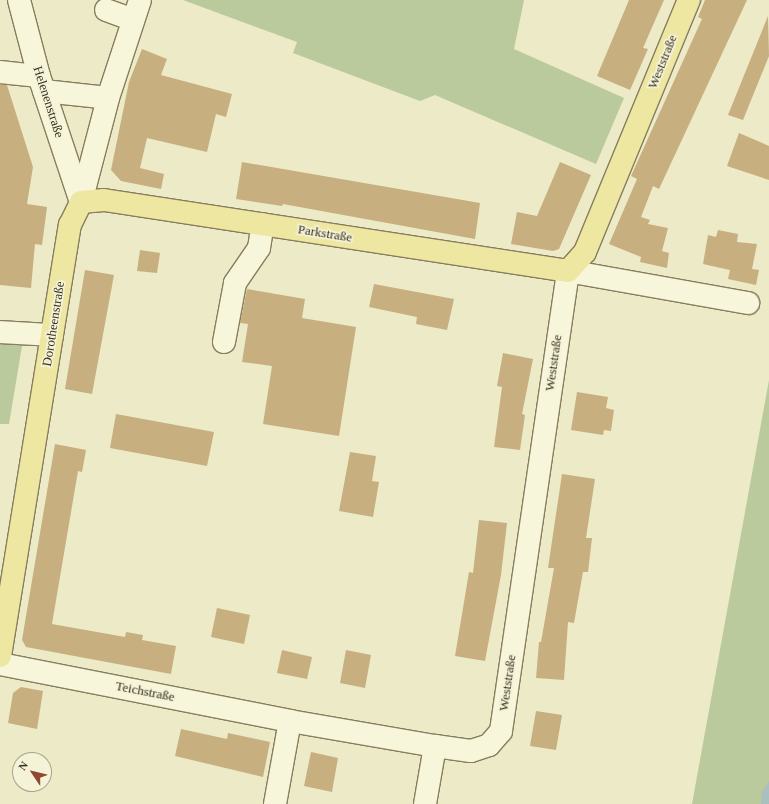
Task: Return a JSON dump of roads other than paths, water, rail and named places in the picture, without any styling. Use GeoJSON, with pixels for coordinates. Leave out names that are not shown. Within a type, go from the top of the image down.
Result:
{"type":"FeatureCollection","features":[{"type":"Feature","properties":{"kind":"main road","name":"Weststraße"},"geometry":{"type":"LineString","coordinates":[[568,271],[584,252],[689,0]]}},
{"type":"Feature","properties":{"kind":"main road","name":"Parkstraße"},"geometry":{"type":"LineString","coordinates":[[81,202],[104,200],[568,271]]}},
{"type":"Feature","properties":{"kind":"main road","name":"Dorotheenstraße"},"geometry":{"type":"LineString","coordinates":[[0,656],[3,615],[70,225],[81,202]]}},
{"type":"Feature","properties":{"kind":"street","name":"Helenenstraße"},"geometry":{"type":"LineString","coordinates":[[19,0],[41,84],[81,202]]}},
{"type":"Feature","properties":{"kind":"street"},"geometry":{"type":"LineString","coordinates":[[106,10],[136,10]]}},
{"type":"Feature","properties":{"kind":"street","name":"Dorotheenstraße"},"geometry":{"type":"LineString","coordinates":[[81,202],[108,98],[136,10]]}},
{"type":"Feature","properties":{"kind":"street"},"geometry":{"type":"LineString","coordinates":[[0,72],[41,84],[108,98]]}},
{"type":"Feature","properties":{"kind":"street"},"geometry":{"type":"LineString","coordinates":[[224,342],[235,283],[259,248],[263,224]]}},
{"type":"Feature","properties":{"kind":"street"},"geometry":{"type":"LineString","coordinates":[[568,271],[748,303]]}},
{"type":"Feature","properties":{"kind":"street","name":"Weststraße"},"geometry":{"type":"LineString","coordinates":[[489,745],[501,731],[568,271]]}},
{"type":"Feature","properties":{"kind":"street"},"geometry":{"type":"LineString","coordinates":[[0,332],[52,335]]}},
{"type":"Feature","properties":{"kind":"street","name":"Teichstraße"},"geometry":{"type":"LineString","coordinates":[[0,664],[290,721],[435,746],[471,751],[489,745]]}},
{"type":"Feature","properties":{"kind":"street"},"geometry":{"type":"LineString","coordinates":[[275,804],[290,721]]}},
{"type":"Feature","properties":{"kind":"street"},"geometry":{"type":"LineString","coordinates":[[425,804],[435,746]]}},
{"type":"Feature","properties":{"kind":"water"},"geometry":{"type":"Polygon","coordinates":[[[769,781],[769,804],[761,804],[762,792],[769,781]]]}}]}
